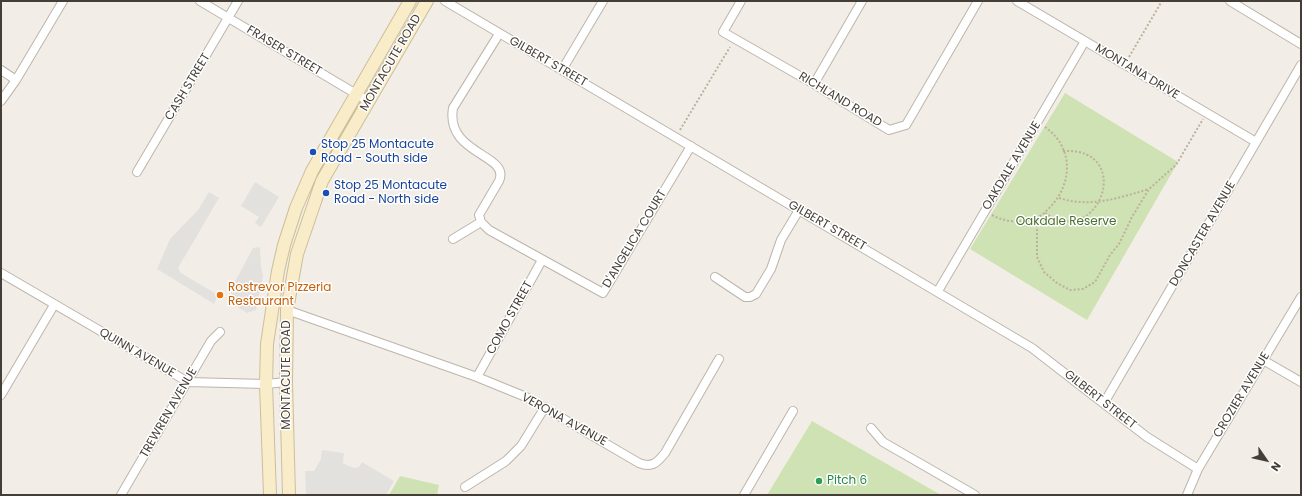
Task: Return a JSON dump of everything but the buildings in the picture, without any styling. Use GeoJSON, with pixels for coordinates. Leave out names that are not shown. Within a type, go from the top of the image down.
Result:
{"type":"FeatureCollection","features":[{"type":"Feature","properties":{"kind":"main road","name":"MONTACUTE ROAD"},"geometry":{"type":"LineString","coordinates":[[270,495],[266,384],[267,344],[278,272],[284,245],[296,208],[312,171],[410,1]]}},
{"type":"Feature","properties":{"kind":"main road","name":"MONTACUTE ROAD"},"geometry":{"type":"LineString","coordinates":[[289,495],[286,382],[287,310],[297,254],[322,181],[427,1]]}},
{"type":"Feature","properties":{"kind":"street"},"geometry":{"type":"LineString","coordinates":[[1,101],[16,80],[63,1]]}},
{"type":"Feature","properties":{"kind":"street","name":"FRASER STREET"},"geometry":{"type":"LineString","coordinates":[[200,1],[368,101]]}},
{"type":"Feature","properties":{"kind":"street","name":"CASH STREET"},"geometry":{"type":"LineString","coordinates":[[137,172],[238,1]]}},
{"type":"Feature","properties":{"kind":"street","name":"GILBERT STREET"},"geometry":{"type":"LineString","coordinates":[[445,1],[938,291],[1032,348],[1147,436],[1198,469]]}},
{"type":"Feature","properties":{"kind":"street"},"geometry":{"type":"LineString","coordinates":[[562,70],[603,1]]}},
{"type":"Feature","properties":{"kind":"street"},"geometry":{"type":"LineString","coordinates":[[734,39],[723,32],[741,1]]}},
{"type":"Feature","properties":{"kind":"street"},"geometry":{"type":"LineString","coordinates":[[814,84],[862,1]]}},
{"type":"Feature","properties":{"kind":"street","name":"RICHLAND ROAD"},"geometry":{"type":"LineString","coordinates":[[734,39],[814,84],[889,130],[906,125],[978,1]]}},
{"type":"Feature","properties":{"kind":"street","name":"MONTANA DRIVE"},"geometry":{"type":"LineString","coordinates":[[1017,1],[1256,142]]}},
{"type":"Feature","properties":{"kind":"street"},"geometry":{"type":"LineString","coordinates":[[1230,1],[1301,44]]}},
{"type":"Feature","properties":{"kind":"street"},"geometry":{"type":"LineString","coordinates":[[453,239],[480,218],[501,176],[500,170],[495,163],[463,143],[456,134],[451,119],[453,108],[499,34]]}},
{"type":"Feature","properties":{"kind":"street","name":"OAKDALE AVENUE"},"geometry":{"type":"LineString","coordinates":[[938,291],[1085,41]]}},
{"type":"Feature","properties":{"kind":"street","name":"DONCASTER AVENUE"},"geometry":{"type":"LineString","coordinates":[[1104,403],[1301,65]]}},
{"type":"Feature","properties":{"kind":"street"},"geometry":{"type":"LineString","coordinates":[[1,70],[16,80]]}},
{"type":"Feature","properties":{"kind":"street","name":"D'ANGELICA COURT"},"geometry":{"type":"LineString","coordinates":[[480,218],[489,230],[603,293],[691,146]]}},
{"type":"Feature","properties":{"kind":"street"},"geometry":{"type":"LineString","coordinates":[[715,277],[745,296],[750,298],[756,294],[771,269],[781,240],[799,210]]}},
{"type":"Feature","properties":{"kind":"street","name":"COMO STREET"},"geometry":{"type":"LineString","coordinates":[[477,377],[542,260]]}},
{"type":"Feature","properties":{"kind":"street","name":"QUINN AVENUE"},"geometry":{"type":"LineString","coordinates":[[1,273],[188,382],[266,384],[286,382]]}},
{"type":"Feature","properties":{"kind":"street","name":"CROZIER AVENUE"},"geometry":{"type":"LineString","coordinates":[[1187,495],[1198,469],[1301,297]]}},
{"type":"Feature","properties":{"kind":"street"},"geometry":{"type":"LineString","coordinates":[[1,395],[54,305]]}},
{"type":"Feature","properties":{"kind":"street","name":"VERONA AVENUE"},"geometry":{"type":"LineString","coordinates":[[287,310],[477,377],[545,407],[639,463],[647,466],[654,465],[665,453],[719,359]]}},
{"type":"Feature","properties":{"kind":"street","name":"TREWREN AVENUE"},"geometry":{"type":"LineString","coordinates":[[121,495],[211,341],[220,332]]}},
{"type":"Feature","properties":{"kind":"street"},"geometry":{"type":"LineString","coordinates":[[1263,360],[1301,382]]}},
{"type":"Feature","properties":{"kind":"street"},"geometry":{"type":"LineString","coordinates":[[465,487],[506,461],[521,446],[545,407]]}},
{"type":"Feature","properties":{"kind":"street"},"geometry":{"type":"LineString","coordinates":[[744,495],[793,411]]}},
{"type":"Feature","properties":{"kind":"street"},"geometry":{"type":"LineString","coordinates":[[871,428],[883,442],[974,495]]}},
{"type":"Feature","properties":{"kind":"path"},"geometry":{"type":"LineString","coordinates":[[1125,64],[1162,1]]}},
{"type":"Feature","properties":{"kind":"path"},"geometry":{"type":"LineString","coordinates":[[685,135],[679,131],[734,39]]}},
{"type":"Feature","properties":{"kind":"path"},"geometry":{"type":"LineString","coordinates":[[1037,218],[1037,258],[1044,272],[1057,283],[1070,290],[1083,289],[1095,282],[1110,255],[1119,244],[1132,217],[1149,189],[1176,165],[1207,113]]}},
{"type":"Feature","properties":{"kind":"path"},"geometry":{"type":"LineString","coordinates":[[985,211],[1005,220],[1018,222],[1037,218],[1059,198],[1066,182],[1066,159],[1063,151],[1047,128]]}},
{"type":"Feature","properties":{"kind":"path"},"geometry":{"type":"LineString","coordinates":[[1044,213],[1061,221],[1076,220],[1090,213],[1100,201],[1103,192],[1104,176],[1097,162],[1092,157],[1076,150],[1063,151]]}},
{"type":"Feature","properties":{"kind":"path"},"geometry":{"type":"LineString","coordinates":[[1059,198],[1073,202],[1113,200],[1149,189]]}},
{"type":"Feature","properties":{"kind":"green space","name":"Oakdale Reserve"},"geometry":{"type":"Polygon","coordinates":[[[1065,93],[1178,162],[1087,320],[970,249],[1065,93]]]}},
{"type":"Feature","properties":{"kind":"green space"},"geometry":{"type":"Polygon","coordinates":[[[812,421],[941,495],[767,495],[812,421]]]}},
{"type":"Feature","properties":{"kind":"green space"},"geometry":{"type":"Polygon","coordinates":[[[400,476],[439,485],[437,495],[389,495],[400,476]]]}},
{"type":"Feature","properties":{"kind":"shaded area"},"geometry":{"type":"Polygon","coordinates":[[[255,182],[279,197],[261,227],[255,223],[259,217],[241,206],[255,182]]]}},
{"type":"Feature","properties":{"kind":"shaded area"},"geometry":{"type":"Polygon","coordinates":[[[209,192],[219,198],[178,268],[181,273],[218,295],[214,304],[157,269],[170,239],[198,210],[209,192]]]}},
{"type":"Feature","properties":{"kind":"shaded area"},"geometry":{"type":"Polygon","coordinates":[[[260,247],[263,276],[256,310],[247,313],[234,305],[236,302],[230,291],[253,248],[260,247]]]}},
{"type":"Feature","properties":{"kind":"shaded area"},"geometry":{"type":"Polygon","coordinates":[[[322,450],[344,453],[343,463],[346,465],[355,468],[359,467],[362,462],[394,481],[386,495],[306,494],[305,471],[314,471],[321,459],[322,450]]]}},
{"type":"Feature","properties":{"kind":"place","name":"Stop 25 Montacute Road - South side"},"geometry":{"type":"Point","coordinates":[313,152]}},
{"type":"Feature","properties":{"kind":"place","name":"Stop 25 Montacute Road - North side"},"geometry":{"type":"Point","coordinates":[326,193]}},
{"type":"Feature","properties":{"kind":"place","name":"Rostrevor Pizzeria Restaurant"},"geometry":{"type":"Point","coordinates":[220,295]}},
{"type":"Feature","properties":{"kind":"place","name":"Pitch 6"},"geometry":{"type":"Point","coordinates":[819,481]}}]}
